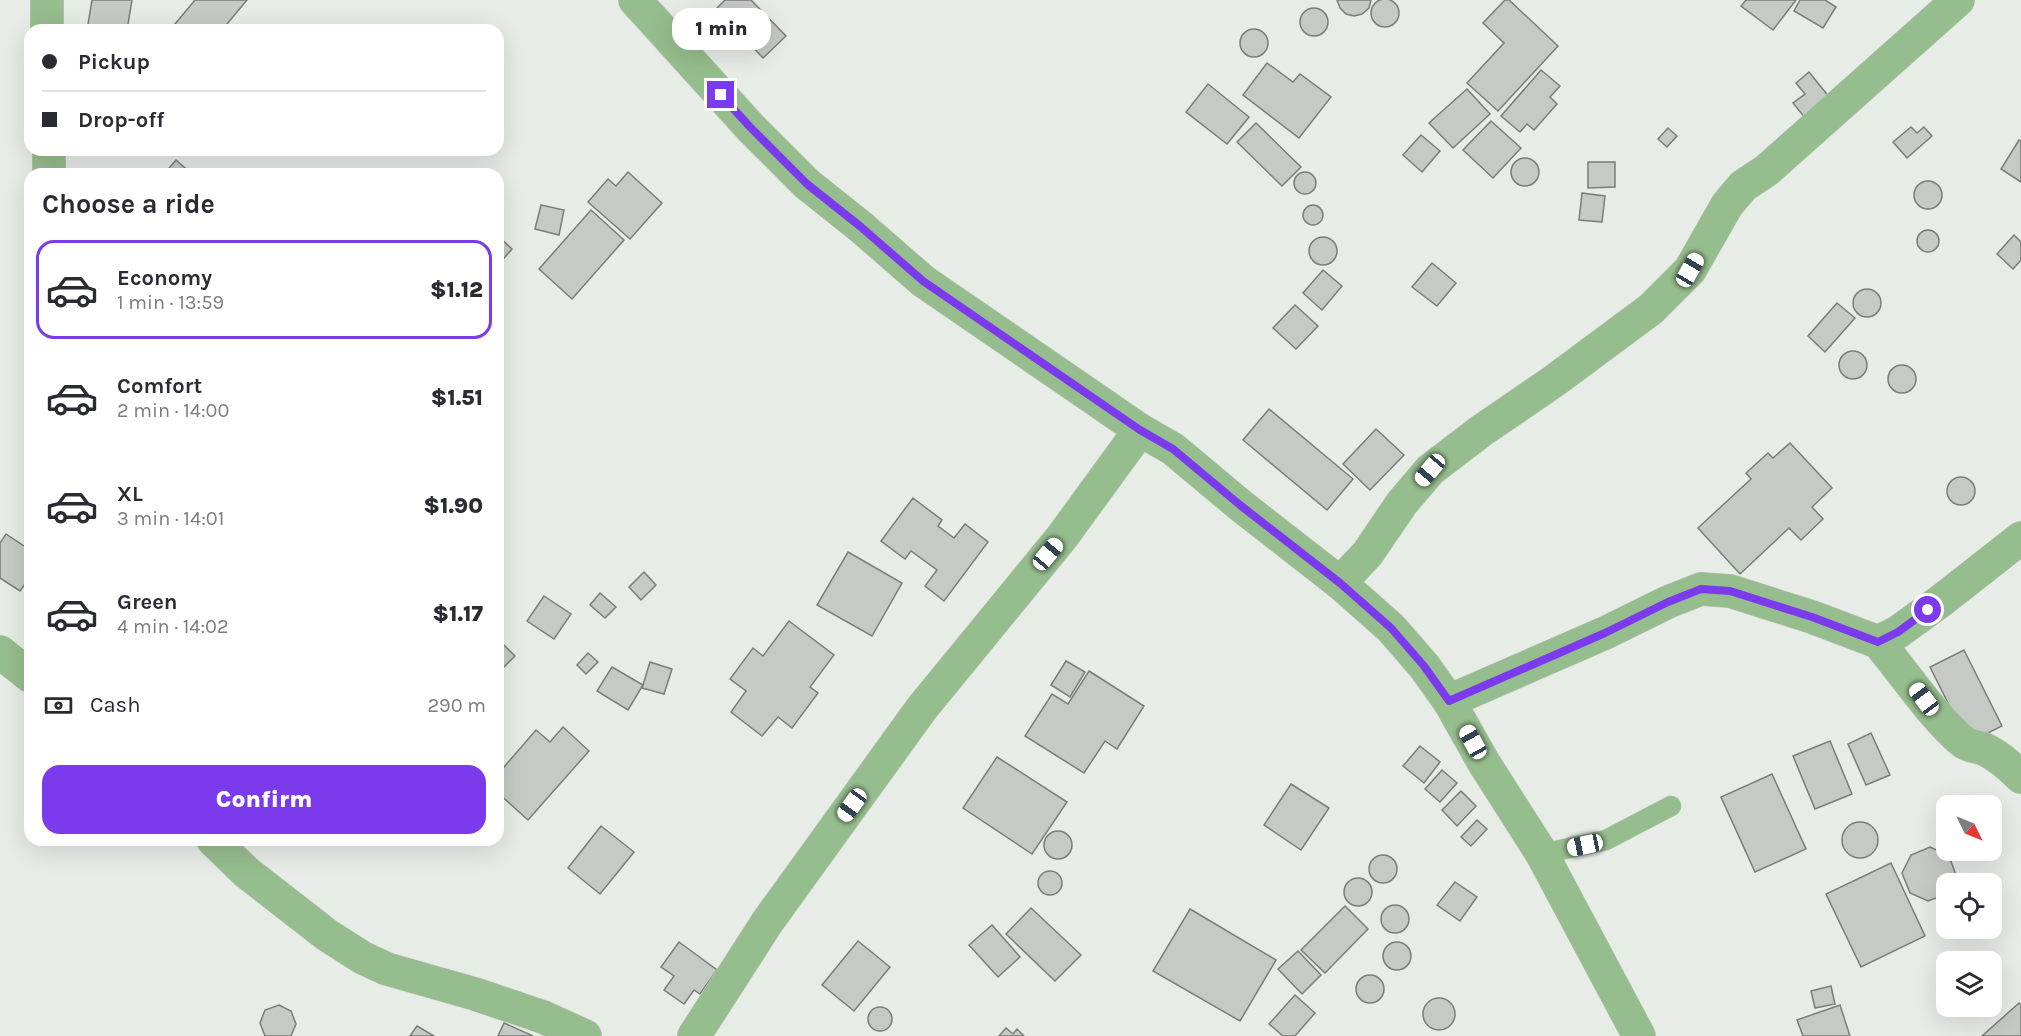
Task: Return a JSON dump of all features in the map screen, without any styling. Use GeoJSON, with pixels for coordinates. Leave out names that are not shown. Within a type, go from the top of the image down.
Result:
{"type":"FeatureCollection","features":[{"type":"Feature","properties":{"kind":"street"},"geometry":{"type":"LineString","coordinates":[[47,0],[47,24]]}},
{"type":"Feature","properties":{"kind":"street"},"geometry":{"type":"LineString","coordinates":[[636,0],[750,127],[807,184],[923,281],[1140,430],[1173,449],[1340,583],[1391,628],[1424,666],[1449,701],[1484,763],[1542,854],[1639,1036]]}},
{"type":"Feature","properties":{"kind":"street"},"geometry":{"type":"LineString","coordinates":[[1340,583],[1368,553],[1402,503],[1430,470],[1651,309],[1690,270],[1727,205],[1743,186],[1767,170],[1958,0]]}},
{"type":"Feature","properties":{"kind":"street"},"geometry":{"type":"LineString","coordinates":[[694,1036],[768,921],[922,708],[1062,537],[1140,430]]}},
{"type":"Feature","properties":{"kind":"street"},"geometry":{"type":"LineString","coordinates":[[1878,642],[1898,632],[2021,538]]}},
{"type":"Feature","properties":{"kind":"street"},"geometry":{"type":"LineString","coordinates":[[1449,701],[1701,589],[1730,591],[1878,642],[1951,731],[1965,744],[1984,749],[2021,777]]}},
{"type":"Feature","properties":{"kind":"street"},"geometry":{"type":"LineString","coordinates":[[0,652],[24,671]]}},
{"type":"Feature","properties":{"kind":"street"},"geometry":{"type":"LineString","coordinates":[[219,846],[255,879],[327,935],[363,958],[387,969],[475,994],[543,1017],[585,1036]]}},
{"type":"Feature","properties":{"kind":"lane"},"geometry":{"type":"LineString","coordinates":[[1542,854],[1606,840],[1671,806]]}},
{"type":"Feature","properties":{"kind":"building"},"geometry":{"type":"Polygon","coordinates":[[[1385,-1],[1395,3],[1399,13],[1395,23],[1385,27],[1375,23],[1371,13],[1375,3],[1385,-1]]]}},
{"type":"Feature","properties":{"kind":"building"},"geometry":{"type":"Polygon","coordinates":[[[92,0],[132,0],[128,24],[88,24],[92,0]]]}},
{"type":"Feature","properties":{"kind":"building"},"geometry":{"type":"Polygon","coordinates":[[[195,0],[247,0],[227,24],[175,24],[195,0]]]}},
{"type":"Feature","properties":{"kind":"building"},"geometry":{"type":"Polygon","coordinates":[[[725,0],[751,0],[786,36],[763,58],[716,9],[725,0]]]}},
{"type":"Feature","properties":{"kind":"building"},"geometry":{"type":"Polygon","coordinates":[[[1337,0],[1371,0],[1369,8],[1362,14],[1354,16],[1346,14],[1340,8],[1337,0]]]}},
{"type":"Feature","properties":{"kind":"building"},"geometry":{"type":"Polygon","coordinates":[[[1505,0],[1509,0],[1558,46],[1498,111],[1467,83],[1504,43],[1483,23],[1505,0]]]}},
{"type":"Feature","properties":{"kind":"building"},"geometry":{"type":"Polygon","coordinates":[[[1746,0],[1796,0],[1773,30],[1741,6],[1746,0]]]}},
{"type":"Feature","properties":{"kind":"building"},"geometry":{"type":"Polygon","coordinates":[[[1800,0],[1825,0],[1836,7],[1823,28],[1794,11],[1800,0]]]}},
{"type":"Feature","properties":{"kind":"building"},"geometry":{"type":"Polygon","coordinates":[[[1314,8],[1324,12],[1328,22],[1324,32],[1314,36],[1304,32],[1300,22],[1304,12],[1314,8]]]}},
{"type":"Feature","properties":{"kind":"building"},"geometry":{"type":"Polygon","coordinates":[[[1254,29],[1264,33],[1268,43],[1264,53],[1254,57],[1244,53],[1240,43],[1244,33],[1254,29]]]}},
{"type":"Feature","properties":{"kind":"building"},"geometry":{"type":"Polygon","coordinates":[[[1267,63],[1293,82],[1300,74],[1331,97],[1299,138],[1243,95],[1267,63]]]}},
{"type":"Feature","properties":{"kind":"building"},"geometry":{"type":"Polygon","coordinates":[[[1541,70],[1560,86],[1550,97],[1557,104],[1534,130],[1527,124],[1520,132],[1501,116],[1541,70]]]}},
{"type":"Feature","properties":{"kind":"building"},"geometry":{"type":"Polygon","coordinates":[[[1809,72],[1830,98],[1805,118],[1793,103],[1805,94],[1796,83],[1809,72]]]}},
{"type":"Feature","properties":{"kind":"building"},"geometry":{"type":"Polygon","coordinates":[[[1208,84],[1249,117],[1227,144],[1186,112],[1208,84]]]}},
{"type":"Feature","properties":{"kind":"building"},"geometry":{"type":"Polygon","coordinates":[[[1467,89],[1490,114],[1453,148],[1429,123],[1467,89]]]}},
{"type":"Feature","properties":{"kind":"building"},"geometry":{"type":"Polygon","coordinates":[[[1491,121],[1521,148],[1493,178],[1463,150],[1491,121]]]}},
{"type":"Feature","properties":{"kind":"building"},"geometry":{"type":"Polygon","coordinates":[[[1256,123],[1301,167],[1282,186],[1237,142],[1256,123]]]}},
{"type":"Feature","properties":{"kind":"building"},"geometry":{"type":"Polygon","coordinates":[[[1911,127],[1917,133],[1924,127],[1932,136],[1907,158],[1893,142],[1911,127]]]}},
{"type":"Feature","properties":{"kind":"building"},"geometry":{"type":"Polygon","coordinates":[[[1668,128],[1677,136],[1667,147],[1658,139],[1668,128]]]}},
{"type":"Feature","properties":{"kind":"building"},"geometry":{"type":"Polygon","coordinates":[[[1421,135],[1440,151],[1422,172],[1403,155],[1421,135]]]}},
{"type":"Feature","properties":{"kind":"building"},"geometry":{"type":"Polygon","coordinates":[[[2019,140],[2021,141],[2021,182],[2001,169],[2019,140]]]}},
{"type":"Feature","properties":{"kind":"building"},"geometry":{"type":"Polygon","coordinates":[[[1525,158],[1535,162],[1539,172],[1535,182],[1525,186],[1515,182],[1511,172],[1515,162],[1525,158]]]}},
{"type":"Feature","properties":{"kind":"building"},"geometry":{"type":"Polygon","coordinates":[[[176,160],[185,168],[169,168],[176,160]]]}},
{"type":"Feature","properties":{"kind":"building"},"geometry":{"type":"Polygon","coordinates":[[[1588,162],[1615,162],[1615,187],[1588,188],[1588,162]]]}},
{"type":"Feature","properties":{"kind":"building"},"geometry":{"type":"Polygon","coordinates":[[[628,172],[662,203],[630,239],[588,202],[608,179],[616,186],[628,172]]]}},
{"type":"Feature","properties":{"kind":"building"},"geometry":{"type":"Polygon","coordinates":[[[1305,172],[1313,175],[1316,183],[1313,191],[1305,194],[1297,191],[1294,183],[1297,175],[1305,172]]]}},
{"type":"Feature","properties":{"kind":"building"},"geometry":{"type":"Polygon","coordinates":[[[1928,181],[1938,185],[1942,195],[1938,205],[1928,209],[1918,205],[1914,195],[1918,185],[1928,181]]]}},
{"type":"Feature","properties":{"kind":"building"},"geometry":{"type":"Polygon","coordinates":[[[1582,193],[1605,196],[1602,222],[1579,220],[1582,193]]]}},
{"type":"Feature","properties":{"kind":"building"},"geometry":{"type":"Polygon","coordinates":[[[541,205],[564,210],[559,235],[535,229],[541,205]]]}},
{"type":"Feature","properties":{"kind":"building"},"geometry":{"type":"Polygon","coordinates":[[[1313,205],[1320,208],[1323,215],[1320,222],[1313,225],[1306,222],[1303,215],[1306,208],[1313,205]]]}},
{"type":"Feature","properties":{"kind":"building"},"geometry":{"type":"Polygon","coordinates":[[[591,210],[624,240],[572,299],[539,269],[591,210]]]}},
{"type":"Feature","properties":{"kind":"building"},"geometry":{"type":"Polygon","coordinates":[[[1928,230],[1936,233],[1939,241],[1936,249],[1928,252],[1920,249],[1917,241],[1920,233],[1928,230]]]}},
{"type":"Feature","properties":{"kind":"building"},"geometry":{"type":"Polygon","coordinates":[[[2014,235],[2021,242],[2021,260],[2013,269],[1997,254],[2014,235]]]}},
{"type":"Feature","properties":{"kind":"building"},"geometry":{"type":"Polygon","coordinates":[[[1323,237],[1333,241],[1337,251],[1333,261],[1323,265],[1313,261],[1309,251],[1313,241],[1323,237]]]}},
{"type":"Feature","properties":{"kind":"building"},"geometry":{"type":"Polygon","coordinates":[[[504,242],[512,249],[504,258],[504,242]]]}},
{"type":"Feature","properties":{"kind":"building"},"geometry":{"type":"Polygon","coordinates":[[[1432,263],[1456,283],[1437,306],[1412,287],[1432,263]]]}},
{"type":"Feature","properties":{"kind":"building"},"geometry":{"type":"Polygon","coordinates":[[[1323,270],[1342,286],[1322,310],[1303,293],[1323,270]]]}},
{"type":"Feature","properties":{"kind":"building"},"geometry":{"type":"Polygon","coordinates":[[[1867,289],[1877,293],[1881,303],[1877,313],[1867,317],[1857,313],[1853,303],[1857,293],[1867,289]]]}},
{"type":"Feature","properties":{"kind":"building"},"geometry":{"type":"Polygon","coordinates":[[[1837,303],[1855,318],[1825,352],[1808,336],[1837,303]]]}},
{"type":"Feature","properties":{"kind":"building"},"geometry":{"type":"Polygon","coordinates":[[[1295,305],[1318,326],[1296,349],[1273,328],[1295,305]]]}},
{"type":"Feature","properties":{"kind":"building"},"geometry":{"type":"Polygon","coordinates":[[[1853,351],[1863,355],[1867,365],[1863,375],[1853,379],[1843,375],[1839,365],[1843,355],[1853,351]]]}},
{"type":"Feature","properties":{"kind":"building"},"geometry":{"type":"Polygon","coordinates":[[[1902,365],[1912,369],[1916,379],[1912,389],[1902,393],[1892,389],[1888,379],[1892,369],[1902,365]]]}},
{"type":"Feature","properties":{"kind":"building"},"geometry":{"type":"Polygon","coordinates":[[[1269,409],[1353,479],[1327,510],[1243,440],[1269,409]]]}},
{"type":"Feature","properties":{"kind":"building"},"geometry":{"type":"Polygon","coordinates":[[[1376,429],[1404,455],[1370,490],[1343,464],[1376,429]]]}},
{"type":"Feature","properties":{"kind":"building"},"geometry":{"type":"Polygon","coordinates":[[[1790,443],[1832,488],[1812,507],[1823,519],[1801,540],[1789,528],[1740,574],[1698,528],[1751,479],[1746,473],[1768,453],[1773,458],[1790,443]]]}},
{"type":"Feature","properties":{"kind":"building"},"geometry":{"type":"Polygon","coordinates":[[[1961,477],[1971,481],[1975,491],[1971,501],[1961,505],[1951,501],[1947,491],[1951,481],[1961,477]]]}},
{"type":"Feature","properties":{"kind":"building"},"geometry":{"type":"Polygon","coordinates":[[[913,498],[942,520],[938,526],[954,538],[965,524],[988,542],[944,601],[925,586],[937,570],[911,551],[905,559],[881,541],[913,498]]]}},
{"type":"Feature","properties":{"kind":"building"},"geometry":{"type":"Polygon","coordinates":[[[6,534],[24,546],[24,585],[20,591],[0,578],[0,543],[6,534]]]}},
{"type":"Feature","properties":{"kind":"building"},"geometry":{"type":"Polygon","coordinates":[[[848,552],[902,583],[872,636],[817,605],[848,552]]]}},
{"type":"Feature","properties":{"kind":"building"},"geometry":{"type":"Polygon","coordinates":[[[644,572],[656,585],[641,600],[629,587],[644,572]]]}},
{"type":"Feature","properties":{"kind":"building"},"geometry":{"type":"Polygon","coordinates":[[[600,593],[616,607],[605,618],[590,605],[600,593]]]}},
{"type":"Feature","properties":{"kind":"building"},"geometry":{"type":"Polygon","coordinates":[[[544,596],[571,614],[554,639],[527,621],[544,596]]]}},
{"type":"Feature","properties":{"kind":"building"},"geometry":{"type":"Polygon","coordinates":[[[789,621],[834,655],[810,687],[818,693],[792,728],[778,717],[762,736],[731,712],[746,691],[730,679],[753,648],[763,656],[789,621]]]}},
{"type":"Feature","properties":{"kind":"building"},"geometry":{"type":"Polygon","coordinates":[[[504,645],[515,656],[504,667],[504,645]]]}},
{"type":"Feature","properties":{"kind":"building"},"geometry":{"type":"Polygon","coordinates":[[[1964,650],[2002,726],[1968,743],[1930,667],[1964,650]]]}},
{"type":"Feature","properties":{"kind":"building"},"geometry":{"type":"Polygon","coordinates":[[[588,653],[598,662],[586,674],[577,665],[588,653]]]}},
{"type":"Feature","properties":{"kind":"building"},"geometry":{"type":"Polygon","coordinates":[[[1066,661],[1085,672],[1070,697],[1051,685],[1066,661]]]}},
{"type":"Feature","properties":{"kind":"building"},"geometry":{"type":"Polygon","coordinates":[[[650,662],[672,669],[664,694],[642,688],[650,662]]]}},
{"type":"Feature","properties":{"kind":"building"},"geometry":{"type":"Polygon","coordinates":[[[612,667],[643,685],[628,710],[597,691],[612,667]]]}},
{"type":"Feature","properties":{"kind":"building"},"geometry":{"type":"Polygon","coordinates":[[[1089,671],[1144,706],[1117,749],[1105,741],[1084,773],[1025,736],[1052,694],[1068,704],[1089,671]]]}},
{"type":"Feature","properties":{"kind":"building"},"geometry":{"type":"Polygon","coordinates":[[[563,727],[589,751],[528,820],[504,798],[504,767],[536,730],[550,742],[563,727]]]}},
{"type":"Feature","properties":{"kind":"building"},"geometry":{"type":"Polygon","coordinates":[[[1871,733],[1890,775],[1866,785],[1848,744],[1871,733]]]}},
{"type":"Feature","properties":{"kind":"building"},"geometry":{"type":"Polygon","coordinates":[[[1830,741],[1852,794],[1815,809],[1793,756],[1830,741]]]}},
{"type":"Feature","properties":{"kind":"building"},"geometry":{"type":"Polygon","coordinates":[[[1420,746],[1440,762],[1424,783],[1403,766],[1420,746]]]}},
{"type":"Feature","properties":{"kind":"building"},"geometry":{"type":"Polygon","coordinates":[[[997,757],[1067,802],[1032,854],[963,808],[997,757]]]}},
{"type":"Feature","properties":{"kind":"building"},"geometry":{"type":"Polygon","coordinates":[[[1442,770],[1457,783],[1440,802],[1425,789],[1442,770]]]}},
{"type":"Feature","properties":{"kind":"building"},"geometry":{"type":"Polygon","coordinates":[[[1772,774],[1806,849],[1755,872],[1721,797],[1772,774]]]}},
{"type":"Feature","properties":{"kind":"building"},"geometry":{"type":"Polygon","coordinates":[[[1291,784],[1329,808],[1301,850],[1264,825],[1291,784]]]}},
{"type":"Feature","properties":{"kind":"building"},"geometry":{"type":"Polygon","coordinates":[[[1461,791],[1476,806],[1457,826],[1442,810],[1461,791]]]}},
{"type":"Feature","properties":{"kind":"building"},"geometry":{"type":"Polygon","coordinates":[[[1477,820],[1487,829],[1471,846],[1461,837],[1477,820]]]}},
{"type":"Feature","properties":{"kind":"building"},"geometry":{"type":"Polygon","coordinates":[[[1860,822],[1873,827],[1878,840],[1873,853],[1860,858],[1847,853],[1842,840],[1847,827],[1860,822]]]}},
{"type":"Feature","properties":{"kind":"building"},"geometry":{"type":"Polygon","coordinates":[[[601,826],[634,852],[600,894],[568,868],[601,826]]]}},
{"type":"Feature","properties":{"kind":"building"},"geometry":{"type":"Polygon","coordinates":[[[1058,831],[1068,835],[1072,845],[1068,855],[1058,859],[1048,855],[1044,845],[1048,835],[1058,831]]]}},
{"type":"Feature","properties":{"kind":"building"},"geometry":{"type":"Polygon","coordinates":[[[1930,847],[1936,850],[1936,861],[1951,861],[1955,873],[1936,873],[1936,898],[1928,901],[1910,893],[1902,873],[1911,855],[1930,847]]]}},
{"type":"Feature","properties":{"kind":"building"},"geometry":{"type":"Polygon","coordinates":[[[1383,855],[1393,859],[1397,869],[1393,879],[1383,883],[1373,879],[1369,869],[1373,859],[1383,855]]]}},
{"type":"Feature","properties":{"kind":"building"},"geometry":{"type":"Polygon","coordinates":[[[1891,863],[1925,936],[1861,967],[1826,894],[1891,863]]]}},
{"type":"Feature","properties":{"kind":"building"},"geometry":{"type":"Polygon","coordinates":[[[1050,871],[1055,872],[1061,878],[1061,888],[1055,894],[1050,895],[1045,894],[1039,888],[1038,883],[1039,878],[1045,872],[1050,871]]]}},
{"type":"Feature","properties":{"kind":"building"},"geometry":{"type":"Polygon","coordinates":[[[1358,878],[1368,882],[1372,892],[1368,902],[1358,906],[1348,902],[1344,892],[1348,882],[1358,878]]]}},
{"type":"Feature","properties":{"kind":"building"},"geometry":{"type":"Polygon","coordinates":[[[1455,882],[1477,897],[1460,921],[1437,905],[1455,882]]]}},
{"type":"Feature","properties":{"kind":"building"},"geometry":{"type":"Polygon","coordinates":[[[1395,905],[1405,909],[1409,919],[1405,929],[1395,933],[1385,929],[1381,919],[1385,909],[1395,905]]]}},
{"type":"Feature","properties":{"kind":"building"},"geometry":{"type":"Polygon","coordinates":[[[1345,906],[1368,929],[1325,973],[1301,950],[1345,906]]]}},
{"type":"Feature","properties":{"kind":"building"},"geometry":{"type":"Polygon","coordinates":[[[1031,908],[1081,955],[1055,981],[1006,934],[1031,908]]]}},
{"type":"Feature","properties":{"kind":"building"},"geometry":{"type":"Polygon","coordinates":[[[1190,909],[1276,960],[1240,1021],[1153,971],[1190,909]]]}},
{"type":"Feature","properties":{"kind":"building"},"geometry":{"type":"Polygon","coordinates":[[[992,925],[1020,957],[998,977],[969,945],[992,925]]]}},
{"type":"Feature","properties":{"kind":"building"},"geometry":{"type":"Polygon","coordinates":[[[858,941],[890,967],[854,1011],[822,985],[858,941]]]}},
{"type":"Feature","properties":{"kind":"building"},"geometry":{"type":"Polygon","coordinates":[[[679,942],[717,970],[700,994],[694,990],[684,1004],[664,990],[674,976],[661,967],[679,942]]]}},
{"type":"Feature","properties":{"kind":"building"},"geometry":{"type":"Polygon","coordinates":[[[1397,942],[1407,946],[1411,956],[1407,966],[1397,970],[1387,966],[1383,956],[1387,946],[1397,942]]]}},
{"type":"Feature","properties":{"kind":"building"},"geometry":{"type":"Polygon","coordinates":[[[1298,951],[1321,975],[1302,994],[1278,969],[1298,951]]]}},
{"type":"Feature","properties":{"kind":"building"},"geometry":{"type":"Polygon","coordinates":[[[1370,975],[1380,979],[1384,989],[1380,999],[1370,1003],[1360,999],[1356,989],[1360,979],[1370,975]]]}},
{"type":"Feature","properties":{"kind":"building"},"geometry":{"type":"Polygon","coordinates":[[[1831,986],[1835,1004],[1815,1008],[1811,991],[1831,986]]]}},
{"type":"Feature","properties":{"kind":"building"},"geometry":{"type":"Polygon","coordinates":[[[1295,995],[1315,1013],[1295,1036],[1283,1036],[1269,1024],[1295,995]]]}},
{"type":"Feature","properties":{"kind":"building"},"geometry":{"type":"Polygon","coordinates":[[[1439,998],[1450,1003],[1455,1014],[1450,1025],[1439,1030],[1428,1025],[1423,1014],[1428,1003],[1439,998]]]}},
{"type":"Feature","properties":{"kind":"building"},"geometry":{"type":"Polygon","coordinates":[[[2019,1003],[2021,1005],[2021,1036],[1982,1036],[2019,1003]]]}},
{"type":"Feature","properties":{"kind":"building"},"geometry":{"type":"Polygon","coordinates":[[[279,1005],[291,1011],[296,1024],[291,1036],[265,1036],[260,1023],[265,1010],[279,1005]]]}},
{"type":"Feature","properties":{"kind":"building"},"geometry":{"type":"Polygon","coordinates":[[[1840,1005],[1850,1036],[1803,1036],[1797,1020],[1840,1005]]]}},
{"type":"Feature","properties":{"kind":"building"},"geometry":{"type":"Polygon","coordinates":[[[880,1007],[885,1008],[891,1014],[891,1024],[885,1030],[880,1031],[875,1030],[869,1024],[868,1019],[869,1014],[875,1008],[880,1007]]]}},
{"type":"Feature","properties":{"kind":"building"},"geometry":{"type":"Polygon","coordinates":[[[504,1023],[533,1036],[498,1036],[504,1023]]]}},
{"type":"Feature","properties":{"kind":"building"},"geometry":{"type":"Polygon","coordinates":[[[417,1026],[434,1036],[410,1036],[417,1026]]]}},
{"type":"Feature","properties":{"kind":"building"},"geometry":{"type":"Polygon","coordinates":[[[1006,1028],[1013,1034],[1017,1029],[1024,1036],[999,1036],[1006,1028]]]}},
{"type":"Feature","properties":{"kind":"route"},"geometry":{"type":"LineString","coordinates":[[721,95],[807,184],[923,281],[1140,430],[1173,449],[1340,583],[1391,628],[1424,666],[1449,701],[1701,589],[1730,591],[1812,617],[1878,642],[1898,632],[1928,610]]}}]}
